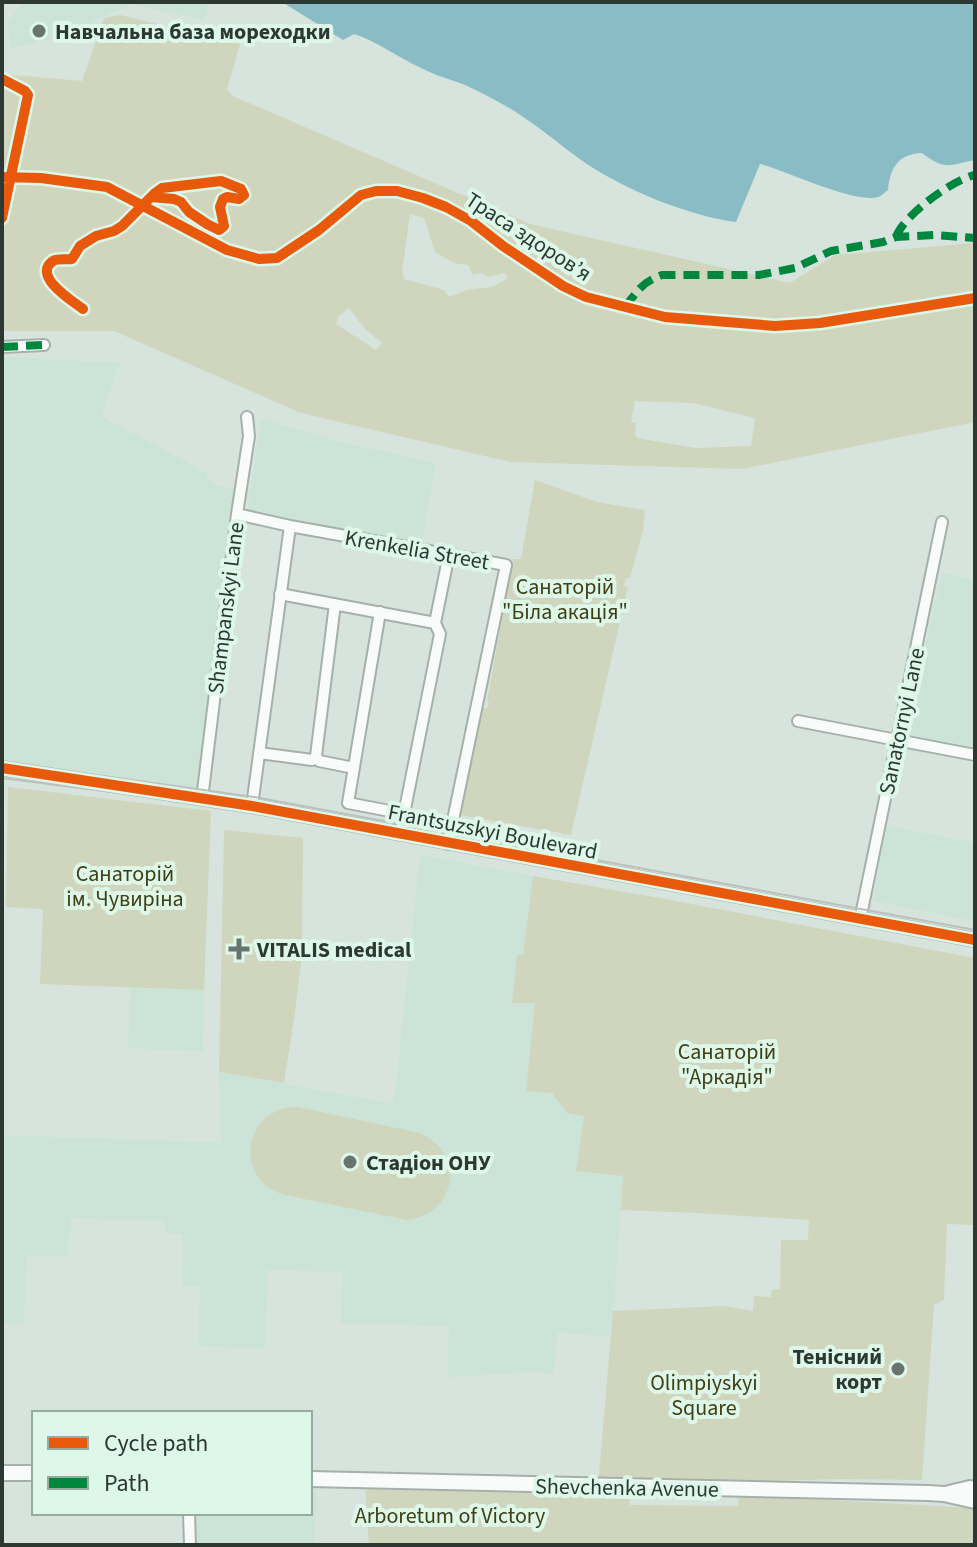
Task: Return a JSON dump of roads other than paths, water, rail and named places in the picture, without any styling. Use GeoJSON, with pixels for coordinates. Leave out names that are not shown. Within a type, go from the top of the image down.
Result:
{"type":"FeatureCollection","features":[{"type":"Feature","properties":{"kind":"main road"},"geometry":{"type":"LineString","coordinates":[[2,1473],[32,1473]]}},
{"type":"Feature","properties":{"kind":"main road","name":"Shevchenka Avenue"},"geometry":{"type":"LineString","coordinates":[[312,1479],[944,1494],[975,1501]]}},
{"type":"Feature","properties":{"kind":"main road","name":"Shevchenka Avenue"},"geometry":{"type":"LineString","coordinates":[[944,1494],[975,1489]]}},
{"type":"Feature","properties":{"kind":"street"},"geometry":{"type":"LineString","coordinates":[[2,347],[44,345]]}},
{"type":"Feature","properties":{"kind":"street","name":"Shampanskyi Lane"},"geometry":{"type":"LineString","coordinates":[[202,799],[249,436],[247,417]]}},
{"type":"Feature","properties":{"kind":"street","name":"Krenkelia Street"},"geometry":{"type":"LineString","coordinates":[[237,514],[506,565],[448,844]]}},
{"type":"Feature","properties":{"kind":"street","name":"Sanatornyi Lane"},"geometry":{"type":"LineString","coordinates":[[860,920],[942,522]]}},
{"type":"Feature","properties":{"kind":"street"},"geometry":{"type":"LineString","coordinates":[[252,806],[290,526]]}},
{"type":"Feature","properties":{"kind":"street"},"geometry":{"type":"LineString","coordinates":[[400,834],[440,634],[435,623],[449,554]]}},
{"type":"Feature","properties":{"kind":"street"},"geometry":{"type":"LineString","coordinates":[[280,594],[435,623]]}},
{"type":"Feature","properties":{"kind":"street"},"geometry":{"type":"LineString","coordinates":[[316,758],[335,604]]}},
{"type":"Feature","properties":{"kind":"street"},"geometry":{"type":"LineString","coordinates":[[380,612],[348,803],[400,813],[404,819]]}},
{"type":"Feature","properties":{"kind":"street"},"geometry":{"type":"LineString","coordinates":[[798,721],[975,755]]}},
{"type":"Feature","properties":{"kind":"street"},"geometry":{"type":"LineString","coordinates":[[259,753],[316,758]]}},
{"type":"Feature","properties":{"kind":"street"},"geometry":{"type":"LineString","coordinates":[[316,758],[354,768]]}},
{"type":"Feature","properties":{"kind":"street","name":"Frantsuzskyi Boulevard"},"geometry":{"type":"LineString","coordinates":[[2,768],[252,806],[975,940]]}},
{"type":"Feature","properties":{"kind":"street"},"geometry":{"type":"LineString","coordinates":[[189,1515],[190,1545]]}},
{"type":"Feature","properties":{"kind":"water"},"geometry":{"type":"Polygon","coordinates":[[[282,2],[975,2],[975,160],[947,165],[922,153],[907,156],[893,169],[888,190],[879,196],[867,198],[837,191],[760,164],[736,222],[718,219],[681,209],[626,186],[593,168],[498,102],[425,70],[362,37],[354,34],[343,40],[282,2]]]}},
{"type":"Feature","properties":{"kind":"tram line"},"geometry":{"type":"LineString","coordinates":[[2,762],[254,797],[975,930]]}},
{"type":"Feature","properties":{"kind":"tram line"},"geometry":{"type":"LineString","coordinates":[[2,778],[244,809],[975,947]]}},
{"type":"Feature","properties":{"kind":"place","name":"Навчальна база мореходки"},"geometry":{"type":"Point","coordinates":[39,31]}},
{"type":"Feature","properties":{"kind":"place","name":"VITALIS medical"},"geometry":{"type":"Point","coordinates":[239,949]}},
{"type":"Feature","properties":{"kind":"place","name":"Стадіон ОНУ"},"geometry":{"type":"Point","coordinates":[350,1162]}},
{"type":"Feature","properties":{"kind":"place","name":"Тенісний корт"},"geometry":{"type":"Point","coordinates":[898,1369]}},
{"type":"Feature","properties":{"kind":"park label","name":"Санаторій \"Біла акація\""},"geometry":{"type":"Point","coordinates":[565,598]}},
{"type":"Feature","properties":{"kind":"park label","name":"Санаторій ім. Чувиріна"},"geometry":{"type":"Point","coordinates":[125,886]}},
{"type":"Feature","properties":{"kind":"park label","name":"Санаторій \"Аркадія\""},"geometry":{"type":"Point","coordinates":[727,1064]}},
{"type":"Feature","properties":{"kind":"park label","name":"Olimpiyskyi Square"},"geometry":{"type":"Point","coordinates":[704,1394]}},
{"type":"Feature","properties":{"kind":"park label","name":"Arboretum of Victory"},"geometry":{"type":"Point","coordinates":[450,1515]}}]}
